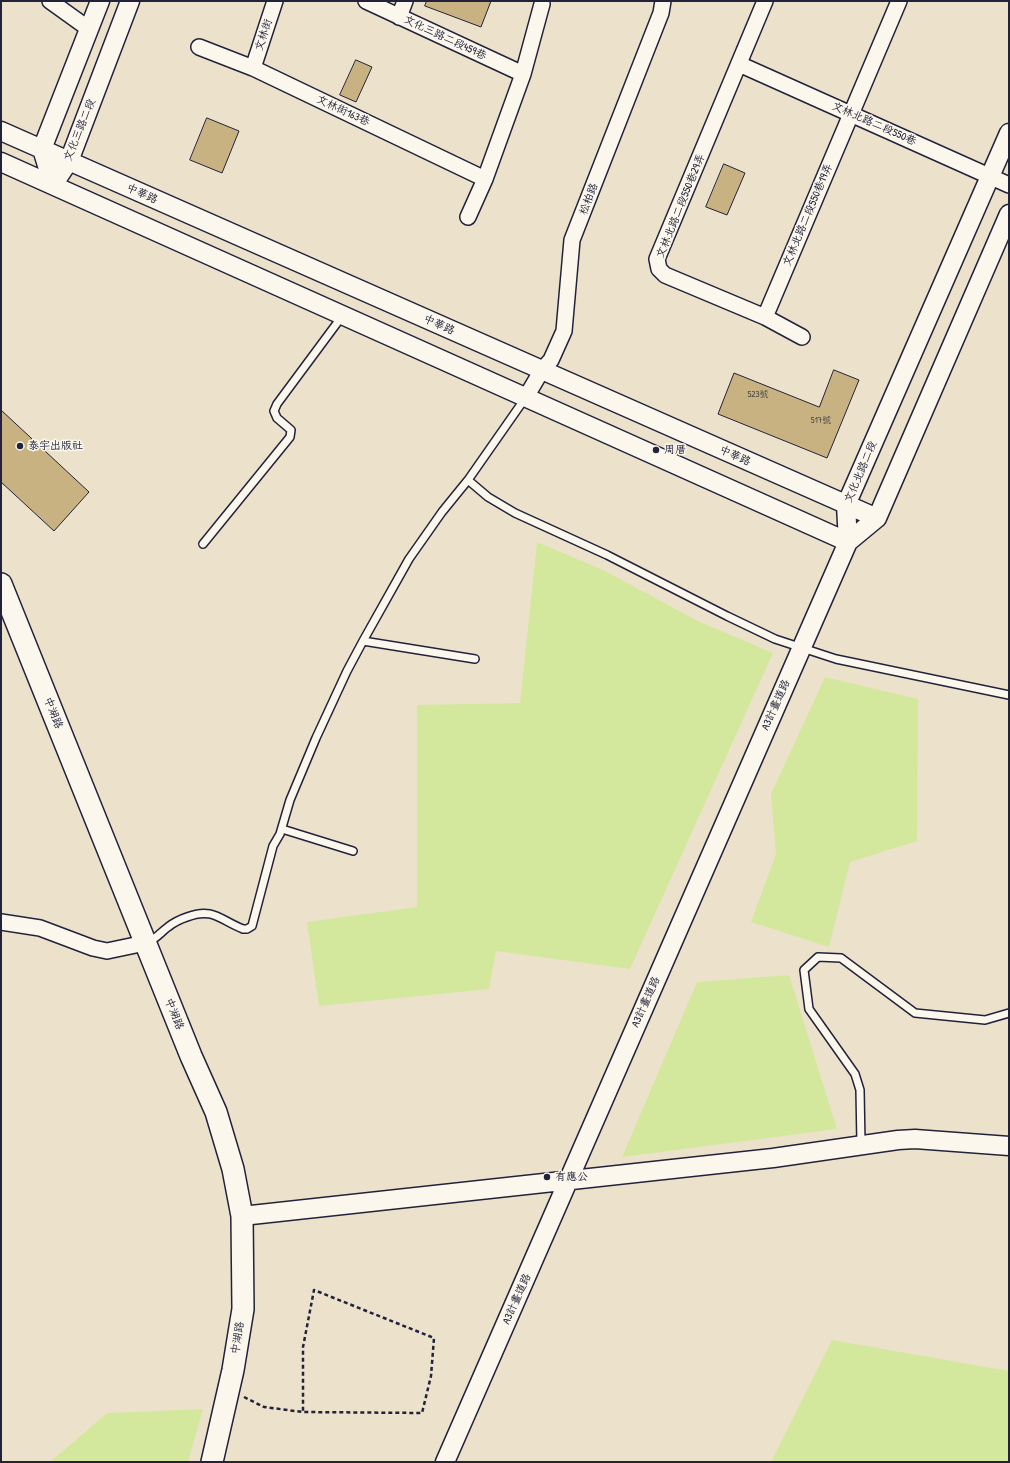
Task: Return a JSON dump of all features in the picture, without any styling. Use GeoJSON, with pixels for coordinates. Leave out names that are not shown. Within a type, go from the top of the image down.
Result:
{"type":"FeatureCollection","features":[{"type":"Feature","properties":{"kind":"main road","name":"中湖路"},"geometry":{"type":"LineString","coordinates":[[1,584],[191,1056],[216,1112],[233,1169],[242,1216],[243,1309],[234,1370],[212,1462]]}},
{"type":"Feature","properties":{"kind":"street"},"geometry":{"type":"LineString","coordinates":[[50,1],[89,29]]}},
{"type":"Feature","properties":{"kind":"street"},"geometry":{"type":"LineString","coordinates":[[42,149],[100,1]]}},
{"type":"Feature","properties":{"kind":"street","name":"文化三路二段"},"geometry":{"type":"LineString","coordinates":[[53,185],[69,161],[130,1]]}},
{"type":"Feature","properties":{"kind":"street","name":"文林街"},"geometry":{"type":"LineString","coordinates":[[253,68],[274,1]]}},
{"type":"Feature","properties":{"kind":"street","name":"文化三路二段459巷"},"geometry":{"type":"LineString","coordinates":[[366,1],[523,74]]}},
{"type":"Feature","properties":{"kind":"street"},"geometry":{"type":"LineString","coordinates":[[399,17],[405,1]]}},
{"type":"Feature","properties":{"kind":"street","name":"松柏路"},"geometry":{"type":"LineString","coordinates":[[526,397],[542,370],[551,360],[564,331],[572,240],[661,13],[662,1]]}},
{"type":"Feature","properties":{"kind":"street","name":"文林北路二段550巷29弄"},"geometry":{"type":"LineString","coordinates":[[766,1],[657,259],[659,269],[665,275],[765,317],[802,337]]}},
{"type":"Feature","properties":{"kind":"street","name":"文林北路二段550巷19弄"},"geometry":{"type":"LineString","coordinates":[[765,317],[852,114],[898,1]]}},
{"type":"Feature","properties":{"kind":"street"},"geometry":{"type":"LineString","coordinates":[[468,217],[485,179],[523,74],[542,4]]}},
{"type":"Feature","properties":{"kind":"street","name":"文林街163巷"},"geometry":{"type":"LineString","coordinates":[[199,47],[253,68],[485,179]]}},
{"type":"Feature","properties":{"kind":"street","name":"文林北路二段550巷"},"geometry":{"type":"LineString","coordinates":[[739,64],[1009,185]]}},
{"type":"Feature","properties":{"kind":"street","name":"中華路"},"geometry":{"type":"LineString","coordinates":[[1,131],[877,518]]}},
{"type":"Feature","properties":{"kind":"street","name":"文化北路二段"},"geometry":{"type":"LineString","coordinates":[[848,542],[846,505],[1009,132]]}},
{"type":"Feature","properties":{"kind":"street","name":"文化三路二段"},"geometry":{"type":"LineString","coordinates":[[42,149],[53,185]]}},
{"type":"Feature","properties":{"kind":"street"},"geometry":{"type":"LineString","coordinates":[[1,162],[848,542],[877,518],[1009,214]]}},
{"type":"Feature","properties":{"kind":"street","name":"A3計畫道路"},"geometry":{"type":"LineString","coordinates":[[445,1462],[848,542]]}},
{"type":"Feature","properties":{"kind":"street"},"geometry":{"type":"LineString","coordinates":[[1,922],[40,928],[93,948],[107,951],[145,943]]}},
{"type":"Feature","properties":{"kind":"street"},"geometry":{"type":"LineString","coordinates":[[242,1216],[773,1158],[898,1140],[915,1139],[1009,1146]]}},
{"type":"Feature","properties":{"kind":"lane"},"geometry":{"type":"LineString","coordinates":[[203,544],[290,437],[291,430],[277,418],[274,411],[277,404],[343,315]]}},
{"type":"Feature","properties":{"kind":"lane"},"geometry":{"type":"LineString","coordinates":[[145,943],[151,941],[168,926],[197,913],[215,915],[243,929],[247,929],[252,926],[273,846],[282,828],[290,800],[316,738],[363,641],[408,559],[442,512],[468,480],[526,397]]}},
{"type":"Feature","properties":{"kind":"lane"},"geometry":{"type":"LineString","coordinates":[[468,480],[488,497],[515,513],[607,556],[775,639],[836,659],[1009,695]]}},
{"type":"Feature","properties":{"kind":"lane"},"geometry":{"type":"LineString","coordinates":[[363,641],[475,659]]}},
{"type":"Feature","properties":{"kind":"lane"},"geometry":{"type":"LineString","coordinates":[[282,828],[353,851]]}},
{"type":"Feature","properties":{"kind":"lane"},"geometry":{"type":"LineString","coordinates":[[861,1146],[860,1090],[855,1074],[809,1009],[804,970],[818,957],[841,958],[915,1013],[985,1020],[1009,1013]]}},
{"type":"Feature","properties":{"kind":"path"},"geometry":{"type":"LineString","coordinates":[[229,1389],[264,1407],[302,1412],[422,1413],[431,1376],[434,1338],[314,1290],[303,1347],[302,1412]]}},
{"type":"Feature","properties":{"kind":"green space"},"geometry":{"type":"Polygon","coordinates":[[[537,542],[603,570],[698,621],[773,653],[630,969],[496,951],[489,989],[319,1006],[307,922],[417,907],[417,705],[520,703],[537,542]]]}},
{"type":"Feature","properties":{"kind":"green space"},"geometry":{"type":"Polygon","coordinates":[[[825,677],[918,699],[917,841],[850,862],[829,947],[751,922],[776,854],[771,794],[825,677]]]}},
{"type":"Feature","properties":{"kind":"green space"},"geometry":{"type":"Polygon","coordinates":[[[789,975],[837,1129],[622,1157],[697,982],[789,975]]]}},
{"type":"Feature","properties":{"kind":"green space"},"geometry":{"type":"Polygon","coordinates":[[[832,1340],[1009,1371],[1009,1462],[771,1462],[832,1340]]]}},
{"type":"Feature","properties":{"kind":"green space"},"geometry":{"type":"Polygon","coordinates":[[[203,1409],[188,1462],[50,1462],[107,1413],[203,1409]]]}},
{"type":"Feature","properties":{"kind":"building"},"geometry":{"type":"Polygon","coordinates":[[[427,1],[491,1],[481,27],[425,6],[427,1]]]}},
{"type":"Feature","properties":{"kind":"building"},"geometry":{"type":"Polygon","coordinates":[[[356,60],[372,67],[356,102],[340,95],[356,60]]]}},
{"type":"Feature","properties":{"kind":"building"},"geometry":{"type":"Polygon","coordinates":[[[207,118],[239,131],[222,173],[190,160],[207,118]]]}},
{"type":"Feature","properties":{"kind":"building"},"geometry":{"type":"Polygon","coordinates":[[[724,164],[745,173],[727,215],[706,207],[724,164]]]}},
{"type":"Feature","properties":{"kind":"building"},"geometry":{"type":"Polygon","coordinates":[[[834,370],[859,380],[827,458],[718,414],[734,373],[819,407],[834,370]]]}},
{"type":"Feature","properties":{"kind":"building","name":"泰宇出版社"},"geometry":{"type":"Polygon","coordinates":[[[1,410],[89,492],[54,531],[1,482],[1,410]]]}},
{"type":"Feature","properties":{"kind":"place","name":"泰宇出版社"},"geometry":{"type":"Point","coordinates":[20,446]}},
{"type":"Feature","properties":{"kind":"place","name":"周厝"},"geometry":{"type":"Point","coordinates":[656,450]}},
{"type":"Feature","properties":{"kind":"place","name":"有應公"},"geometry":{"type":"Point","coordinates":[547,1177]}}]}
